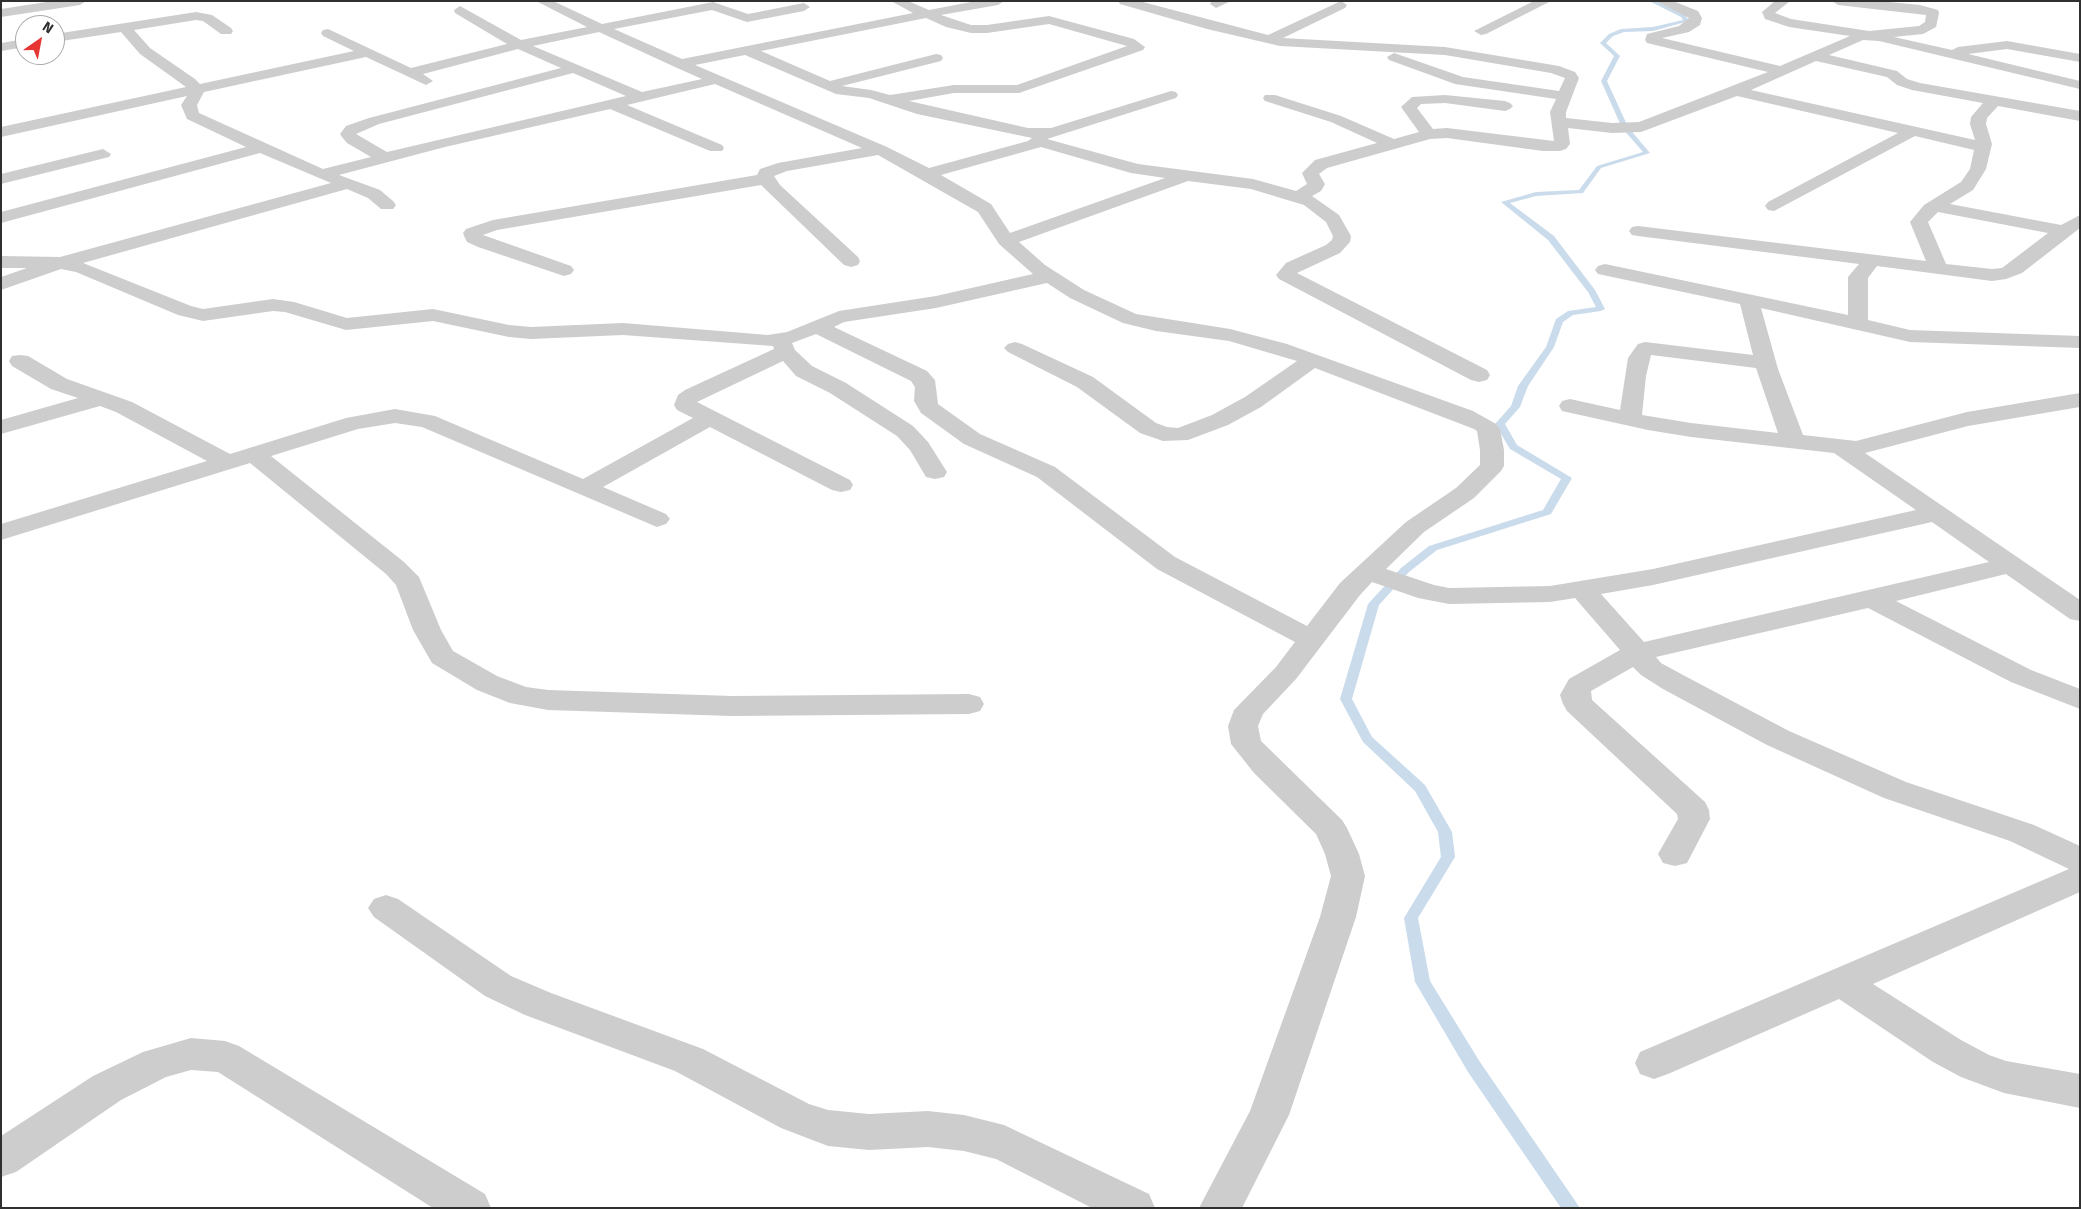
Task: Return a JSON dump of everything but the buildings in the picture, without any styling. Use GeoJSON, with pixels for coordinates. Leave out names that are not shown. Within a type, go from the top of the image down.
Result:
{"type":"FeatureCollection","features":[{"type":"Feature","properties":{"kind":"street"},"geometry":{"type":"LineString","coordinates":[[1,13],[80,1]]}},
{"type":"Feature","properties":{"kind":"street"},"geometry":{"type":"LineString","coordinates":[[542,1],[598,28],[881,150],[927,174],[985,208],[1006,240],[1048,278],[1108,310],[1130,319],[1230,335],[1314,359],[1465,416],[1488,429],[1492,450],[1492,466],[1465,493],[1415,527],[1376,575],[1350,589],[1286,673],[1249,710],[1243,726],[1246,744],[1265,766],[1330,828],[1342,854],[1348,876],[1338,917],[1269,1115],[1220,1208]]}},
{"type":"Feature","properties":{"kind":"street"},"geometry":{"type":"LineString","coordinates":[[410,73],[519,45],[706,7],[719,8],[746,18],[809,9],[788,1]]}},
{"type":"Feature","properties":{"kind":"street"},"geometry":{"type":"LineString","coordinates":[[890,100],[954,89],[1019,89],[1138,47],[1129,42],[1058,21],[1039,20],[978,30],[959,27],[897,1]]}},
{"type":"Feature","properties":{"kind":"street"},"geometry":{"type":"LineString","coordinates":[[680,64],[858,27],[998,1]]}},
{"type":"Feature","properties":{"kind":"street"},"geometry":{"type":"LineString","coordinates":[[1124,1],[1269,40],[1295,44],[1445,51],[1554,69],[1570,75],[1572,78],[1559,117],[1562,144],[1554,147],[1447,133],[1429,134],[1321,164],[1310,173],[1316,184],[1315,188],[1299,196]]}},
{"type":"Feature","properties":{"kind":"street"},"geometry":{"type":"LineString","coordinates":[[1480,31],[1545,1]]}},
{"type":"Feature","properties":{"kind":"street"},"geometry":{"type":"LineString","coordinates":[[1662,1],[1693,14],[1696,22],[1684,29],[1652,37],[1652,40],[1782,71]]}},
{"type":"Feature","properties":{"kind":"street"},"geometry":{"type":"LineString","coordinates":[[1784,1],[1768,12],[1770,16],[1790,23],[1869,35],[1941,54],[2080,85]]}},
{"type":"Feature","properties":{"kind":"street"},"geometry":{"type":"LineString","coordinates":[[1540,110],[1559,117],[1612,128],[1633,129],[1670,118],[1782,71],[1854,37],[1923,30],[1931,24],[1933,13],[1920,9],[1838,1]]}},
{"type":"Feature","properties":{"kind":"street"},"geometry":{"type":"LineString","coordinates":[[1269,40],[1340,5]]}},
{"type":"Feature","properties":{"kind":"street"},"geometry":{"type":"LineString","coordinates":[[460,10],[519,45],[641,97]]}},
{"type":"Feature","properties":{"kind":"street"},"geometry":{"type":"LineString","coordinates":[[65,36],[196,16],[207,18],[226,32]]}},
{"type":"Feature","properties":{"kind":"street"},"geometry":{"type":"LineString","coordinates":[[831,17],[858,27]]}},
{"type":"Feature","properties":{"kind":"street"},"geometry":{"type":"LineString","coordinates":[[124,27],[145,50],[190,82],[197,91]]}},
{"type":"Feature","properties":{"kind":"street"},"geometry":{"type":"LineString","coordinates":[[328,33],[464,98]]}},
{"type":"Feature","properties":{"kind":"street"},"geometry":{"type":"LineString","coordinates":[[1,46],[15,44]]}},
{"type":"Feature","properties":{"kind":"street"},"geometry":{"type":"LineString","coordinates":[[1941,54],[2006,45],[2080,58]]}},
{"type":"Feature","properties":{"kind":"street"},"geometry":{"type":"LineString","coordinates":[[1357,47],[1421,65],[1460,81],[1565,96]]}},
{"type":"Feature","properties":{"kind":"street"},"geometry":{"type":"LineString","coordinates":[[746,50],[841,91],[871,94],[917,109],[1040,138],[1129,167],[1253,184],[1299,196],[1316,204],[1333,219],[1342,236],[1341,242],[1333,249],[1293,267],[1286,275],[1479,375]]}},
{"type":"Feature","properties":{"kind":"street"},"geometry":{"type":"LineString","coordinates":[[1,132],[197,91],[369,52]]}},
{"type":"Feature","properties":{"kind":"street"},"geometry":{"type":"LineString","coordinates":[[1813,56],[1892,74],[1902,82],[1917,87],[2080,116]]}},
{"type":"Feature","properties":{"kind":"street"},"geometry":{"type":"LineString","coordinates":[[827,86],[936,58]]}},
{"type":"Feature","properties":{"kind":"street"},"geometry":{"type":"LineString","coordinates":[[385,158],[352,140],[348,134],[352,129],[360,126],[573,69]]}},
{"type":"Feature","properties":{"kind":"street"},"geometry":{"type":"LineString","coordinates":[[322,174],[718,79]]}},
{"type":"Feature","properties":{"kind":"street"},"geometry":{"type":"LineString","coordinates":[[1736,90],[1983,147]]}},
{"type":"Feature","properties":{"kind":"street"},"geometry":{"type":"LineString","coordinates":[[197,91],[189,104],[192,116],[261,148],[374,194],[387,205]]}},
{"type":"Feature","properties":{"kind":"street"},"geometry":{"type":"LineString","coordinates":[[927,174],[1026,146],[1040,138],[1170,96]]}},
{"type":"Feature","properties":{"kind":"street"},"geometry":{"type":"LineString","coordinates":[[1270,98],[1336,119],[1394,145]]}},
{"type":"Feature","properties":{"kind":"street"},"geometry":{"type":"LineString","coordinates":[[1429,134],[1409,107],[1418,100],[1445,99],[1521,108]]}},
{"type":"Feature","properties":{"kind":"street"},"geometry":{"type":"LineString","coordinates":[[1939,268],[1919,222],[1934,206],[1967,186],[1978,169],[1983,147],[1978,124],[1979,117],[1994,100]]}},
{"type":"Feature","properties":{"kind":"street"},"geometry":{"type":"LineString","coordinates":[[612,104],[716,148]]}},
{"type":"Feature","properties":{"kind":"street"},"geometry":{"type":"LineString","coordinates":[[1774,206],[1913,131]]}},
{"type":"Feature","properties":{"kind":"street"},"geometry":{"type":"LineString","coordinates":[[1,218],[261,148]]}},
{"type":"Feature","properties":{"kind":"street"},"geometry":{"type":"LineString","coordinates":[[765,179],[766,174],[772,170],[881,150]]}},
{"type":"Feature","properties":{"kind":"street"},"geometry":{"type":"LineString","coordinates":[[1,178],[104,154]]}},
{"type":"Feature","properties":{"kind":"street"},"geometry":{"type":"LineString","coordinates":[[9,163],[25,173]]}},
{"type":"Feature","properties":{"kind":"street"},"geometry":{"type":"LineString","coordinates":[[1006,240],[1055,224],[1185,175]]}},
{"type":"Feature","properties":{"kind":"street"},"geometry":{"type":"LineString","coordinates":[[765,179],[851,261]]}},
{"type":"Feature","properties":{"kind":"street"},"geometry":{"type":"LineString","coordinates":[[564,270],[485,243],[474,238],[472,233],[493,225],[765,179]]}},
{"type":"Feature","properties":{"kind":"street"},"geometry":{"type":"LineString","coordinates":[[1,284],[60,263],[193,228],[347,184]]}},
{"type":"Feature","properties":{"kind":"street"},"geometry":{"type":"LineString","coordinates":[[1934,206],[2074,225]]}},
{"type":"Feature","properties":{"kind":"street"},"geometry":{"type":"LineString","coordinates":[[1638,232],[1992,275],[2006,273],[2015,269],[2074,225]]}},
{"type":"Feature","properties":{"kind":"street"},"geometry":{"type":"LineString","coordinates":[[1858,324],[1858,277],[1872,260]]}},
{"type":"Feature","properties":{"kind":"street"},"geometry":{"type":"LineString","coordinates":[[1,262],[60,263],[82,268],[185,311],[203,315],[272,305],[287,306],[346,324],[433,315],[509,331],[530,333],[623,329],[783,346],[804,371],[838,388],[905,431],[920,447],[935,472]]}},
{"type":"Feature","properties":{"kind":"street"},"geometry":{"type":"LineString","coordinates":[[1605,270],[1749,299],[1910,336],[2080,342]]}},
{"type":"Feature","properties":{"kind":"street"},"geometry":{"type":"LineString","coordinates":[[841,485],[685,406],[686,400],[816,326],[839,317],[936,302],[1048,278]]}},
{"type":"Feature","properties":{"kind":"street"},"geometry":{"type":"LineString","coordinates":[[1749,299],[1765,363],[1793,441]]}},
{"type":"Feature","properties":{"kind":"street"},"geometry":{"type":"LineString","coordinates":[[816,326],[919,376],[926,387],[925,402],[929,408],[972,439],[1046,472],[1166,563],[1312,640]]}},
{"type":"Feature","properties":{"kind":"street"},"geometry":{"type":"LineString","coordinates":[[1015,348],[1085,382],[1148,428],[1163,434],[1180,434],[1195,431],[1229,416],[1253,402],[1314,359]]}},
{"type":"Feature","properties":{"kind":"street"},"geometry":{"type":"LineString","coordinates":[[1630,419],[1636,367],[1644,348],[1765,363]]}},
{"type":"Feature","properties":{"kind":"street"},"geometry":{"type":"LineString","coordinates":[[20,361],[59,384],[124,407],[227,462]]}},
{"type":"Feature","properties":{"kind":"street"},"geometry":{"type":"LineString","coordinates":[[1,427],[101,399]]}},
{"type":"Feature","properties":{"kind":"street"},"geometry":{"type":"LineString","coordinates":[[1570,406],[1691,430],[1843,448],[1870,446],[1967,419],[2079,401]]}},
{"type":"Feature","properties":{"kind":"street"},"geometry":{"type":"LineString","coordinates":[[1,532],[354,423],[376,418],[409,417],[427,421],[657,519]]}},
{"type":"Feature","properties":{"kind":"street"},"geometry":{"type":"LineString","coordinates":[[584,488],[709,418]]}},
{"type":"Feature","properties":{"kind":"street"},"geometry":{"type":"LineString","coordinates":[[1843,448],[2079,613]]}},
{"type":"Feature","properties":{"kind":"street"},"geometry":{"type":"LineString","coordinates":[[254,454],[395,568],[409,583],[427,630],[442,657],[487,683],[522,696],[548,700],[732,706],[969,704]]}},
{"type":"Feature","properties":{"kind":"street"},"geometry":{"type":"LineString","coordinates":[[1376,575],[1428,592],[1473,597],[1550,594],[1653,577],[1936,513]]}},
{"type":"Feature","properties":{"kind":"street"},"geometry":{"type":"LineString","coordinates":[[1675,854],[1694,819],[1693,810],[1596,723],[1578,704],[1575,695],[1579,686],[1636,653],[1871,599],[2009,564]]}},
{"type":"Feature","properties":{"kind":"street"},"geometry":{"type":"LineString","coordinates":[[1582,588],[1651,669],[1672,682],[1778,738],[1895,790],[2022,833],[2080,860]]}},
{"type":"Feature","properties":{"kind":"street"},"geometry":{"type":"LineString","coordinates":[[1871,599],[2021,676],[2080,700]]}},
{"type":"Feature","properties":{"kind":"street"},"geometry":{"type":"LineString","coordinates":[[1654,1063],[2080,878]]}},
{"type":"Feature","properties":{"kind":"street"},"geometry":{"type":"LineString","coordinates":[[386,908],[498,986],[538,1004],[689,1060],[795,1116],[828,1128],[869,1132],[928,1129],[964,1133],[1004,1143],[1134,1208]]}},
{"type":"Feature","properties":{"kind":"street"},"geometry":{"type":"LineString","coordinates":[[1842,982],[1947,1051],[1974,1066],[2004,1078],[2080,1091]]}},
{"type":"Feature","properties":{"kind":"street"},"geometry":{"type":"LineString","coordinates":[[1,1159],[107,1088],[157,1063],[191,1054],[225,1057],[470,1208]]}},
{"type":"Feature","properties":{"kind":"waterway"},"geometry":{"type":"LineString","coordinates":[[1571,1208],[1474,1067],[1423,982],[1411,918],[1448,857],[1445,832],[1420,788],[1367,739],[1346,699],[1374,604],[1405,570],[1433,548],[1547,512],[1567,478],[1513,447],[1500,424],[1515,407],[1523,386],[1550,347],[1559,321],[1571,313],[1601,309],[1592,292],[1551,238],[1505,202],[1536,194],[1581,192],[1599,167],[1647,153],[1625,128],[1604,81],[1617,56],[1603,43],[1611,35],[1623,30],[1653,29],[1686,21],[1683,16],[1651,1]]}}]}
